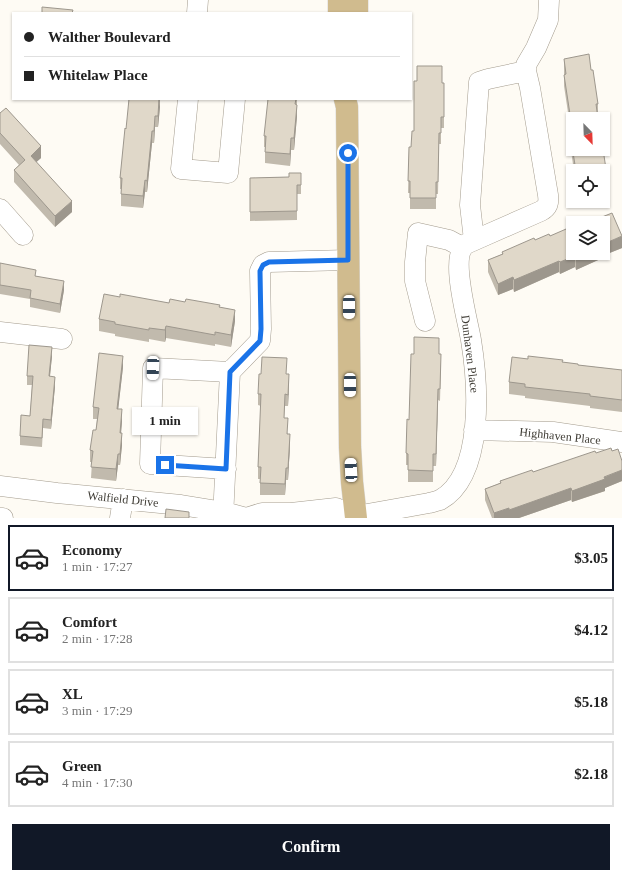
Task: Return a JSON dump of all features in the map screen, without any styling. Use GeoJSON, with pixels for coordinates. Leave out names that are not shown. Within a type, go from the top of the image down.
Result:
{"type":"FeatureCollection","features":[{"type":"Feature","properties":{"kind":"main road"},"geometry":{"type":"LineString","coordinates":[[339,0],[339,12]]}},
{"type":"Feature","properties":{"kind":"main road"},"geometry":{"type":"LineString","coordinates":[[357,0],[357,12]]}},
{"type":"Feature","properties":{"kind":"main road"},"geometry":{"type":"LineString","coordinates":[[347,102],[350,447],[355,517]]}},
{"type":"Feature","properties":{"kind":"street"},"geometry":{"type":"LineString","coordinates":[[197,12],[198,0]]}},
{"type":"Feature","properties":{"kind":"street"},"geometry":{"type":"LineString","coordinates":[[425,321],[415,281],[418,232],[468,243],[541,211],[545,209],[549,203],[526,65],[536,48],[548,20],[549,0]]}},
{"type":"Feature","properties":{"kind":"street","name":"Dunhaven Place"},"geometry":{"type":"LineString","coordinates":[[355,517],[440,500],[450,492],[464,472],[472,451],[476,380],[471,340],[459,272],[468,243],[479,82],[526,71]]}},
{"type":"Feature","properties":{"kind":"street"},"geometry":{"type":"LineString","coordinates":[[188,100],[181,169],[228,173],[235,100]]}},
{"type":"Feature","properties":{"kind":"street"},"geometry":{"type":"LineString","coordinates":[[0,209],[23,235]]}},
{"type":"Feature","properties":{"kind":"street"},"geometry":{"type":"LineString","coordinates":[[224,515],[230,372],[260,341],[260,271],[263,265],[269,262],[348,260]]}},
{"type":"Feature","properties":{"kind":"street"},"geometry":{"type":"LineString","coordinates":[[0,332],[62,340]]}},
{"type":"Feature","properties":{"kind":"street"},"geometry":{"type":"LineString","coordinates":[[226,469],[150,464],[153,368],[230,372]]}},
{"type":"Feature","properties":{"kind":"street","name":"Highhaven Place"},"geometry":{"type":"LineString","coordinates":[[474,430],[553,432],[622,442]]}},
{"type":"Feature","properties":{"kind":"street","name":"Walfield Drive"},"geometry":{"type":"LineString","coordinates":[[0,486],[57,493],[122,508],[181,505],[224,515],[246,518],[262,513],[298,512],[336,508],[355,517]]}},
{"type":"Feature","properties":{"kind":"building"},"geometry":{"type":"Polygon","coordinates":[[[42,7],[73,10],[72,12],[42,12],[42,7]]]}},
{"type":"Feature","properties":{"kind":"building"},"geometry":{"type":"Polygon","coordinates":[[[589,54],[598,104],[596,104],[597,112],[570,112],[564,75],[566,74],[564,59],[589,54]]]}},
{"type":"Feature","properties":{"kind":"building"},"geometry":{"type":"Polygon","coordinates":[[[417,66],[442,66],[442,83],[444,83],[444,117],[441,117],[441,133],[439,133],[438,182],[436,182],[436,198],[410,198],[410,181],[408,181],[409,147],[411,147],[412,131],[414,131],[414,81],[417,81],[417,66]]]}},
{"type":"Feature","properties":{"kind":"building"},"geometry":{"type":"Polygon","coordinates":[[[129,100],[159,100],[158,116],[155,116],[154,131],[152,131],[147,181],[145,180],[143,196],[121,194],[122,178],[120,178],[125,128],[126,129],[129,100]]]}},
{"type":"Feature","properties":{"kind":"building"},"geometry":{"type":"Polygon","coordinates":[[[268,100],[296,100],[295,104],[297,105],[294,138],[291,138],[290,154],[265,152],[266,136],[264,136],[268,100]]]}},
{"type":"Feature","properties":{"kind":"building"},"geometry":{"type":"Polygon","coordinates":[[[6,108],[41,146],[31,156],[72,201],[55,216],[14,170],[25,160],[0,133],[0,113],[6,108]]]}},
{"type":"Feature","properties":{"kind":"building"},"geometry":{"type":"Polygon","coordinates":[[[574,156],[604,156],[605,164],[575,164],[574,156]]]}},
{"type":"Feature","properties":{"kind":"building"},"geometry":{"type":"Polygon","coordinates":[[[289,173],[301,173],[301,185],[297,185],[297,211],[250,212],[250,178],[289,177],[289,173]]]}},
{"type":"Feature","properties":{"kind":"building"},"geometry":{"type":"Polygon","coordinates":[[[612,213],[622,236],[610,241],[610,216],[604,216],[612,213]]]}},
{"type":"Feature","properties":{"kind":"building"},"geometry":{"type":"Polygon","coordinates":[[[566,229],[566,260],[559,261],[514,280],[513,277],[498,284],[488,260],[534,238],[535,240],[549,234],[550,236],[566,229]]]}},
{"type":"Feature","properties":{"kind":"building"},"geometry":{"type":"Polygon","coordinates":[[[0,263],[36,270],[35,276],[64,281],[60,304],[30,298],[31,290],[0,285],[0,263]]]}},
{"type":"Feature","properties":{"kind":"building"},"geometry":{"type":"Polygon","coordinates":[[[104,294],[120,297],[120,294],[169,303],[170,299],[185,302],[186,299],[220,305],[219,307],[235,310],[231,335],[215,332],[215,335],[166,326],[165,330],[149,328],[149,330],[115,324],[115,322],[99,319],[104,294]]]}},
{"type":"Feature","properties":{"kind":"building"},"geometry":{"type":"Polygon","coordinates":[[[414,337],[439,338],[439,354],[441,354],[440,389],[438,389],[436,454],[433,454],[433,471],[408,470],[408,454],[406,453],[407,419],[409,420],[411,354],[414,354],[414,337]]]}},
{"type":"Feature","properties":{"kind":"building"},"geometry":{"type":"Polygon","coordinates":[[[29,345],[52,347],[49,376],[55,377],[51,420],[43,419],[42,438],[20,436],[21,415],[30,416],[33,376],[27,376],[29,345]]]}},
{"type":"Feature","properties":{"kind":"building"},"geometry":{"type":"Polygon","coordinates":[[[99,353],[123,356],[117,409],[122,409],[120,433],[122,433],[120,454],[118,454],[116,469],[91,467],[93,451],[90,450],[93,430],[96,430],[99,408],[93,407],[99,353]]]}},
{"type":"Feature","properties":{"kind":"building"},"geometry":{"type":"Polygon","coordinates":[[[528,356],[563,360],[562,362],[578,365],[622,370],[622,400],[590,396],[590,394],[525,387],[525,384],[509,382],[512,357],[528,359],[528,356]]]}},
{"type":"Feature","properties":{"kind":"building"},"geometry":{"type":"Polygon","coordinates":[[[262,357],[287,358],[286,374],[289,374],[288,395],[285,394],[284,418],[288,418],[287,434],[290,434],[288,468],[286,468],[285,484],[260,483],[261,467],[258,467],[261,394],[258,394],[262,357]]]}},
{"type":"Feature","properties":{"kind":"building"},"geometry":{"type":"Polygon","coordinates":[[[611,448],[612,451],[618,449],[622,461],[622,470],[604,477],[605,479],[572,491],[571,488],[509,510],[509,508],[494,513],[485,489],[501,483],[500,481],[532,470],[533,472],[595,451],[596,453],[611,448]]]}},
{"type":"Feature","properties":{"kind":"building"},"geometry":{"type":"Polygon","coordinates":[[[166,509],[189,512],[189,518],[165,518],[166,509]]]}},
{"type":"Feature","properties":{"kind":"route"},"geometry":{"type":"LineString","coordinates":[[165,465],[226,469],[230,372],[260,341],[260,271],[263,265],[269,262],[348,260],[348,153]]}}]}
